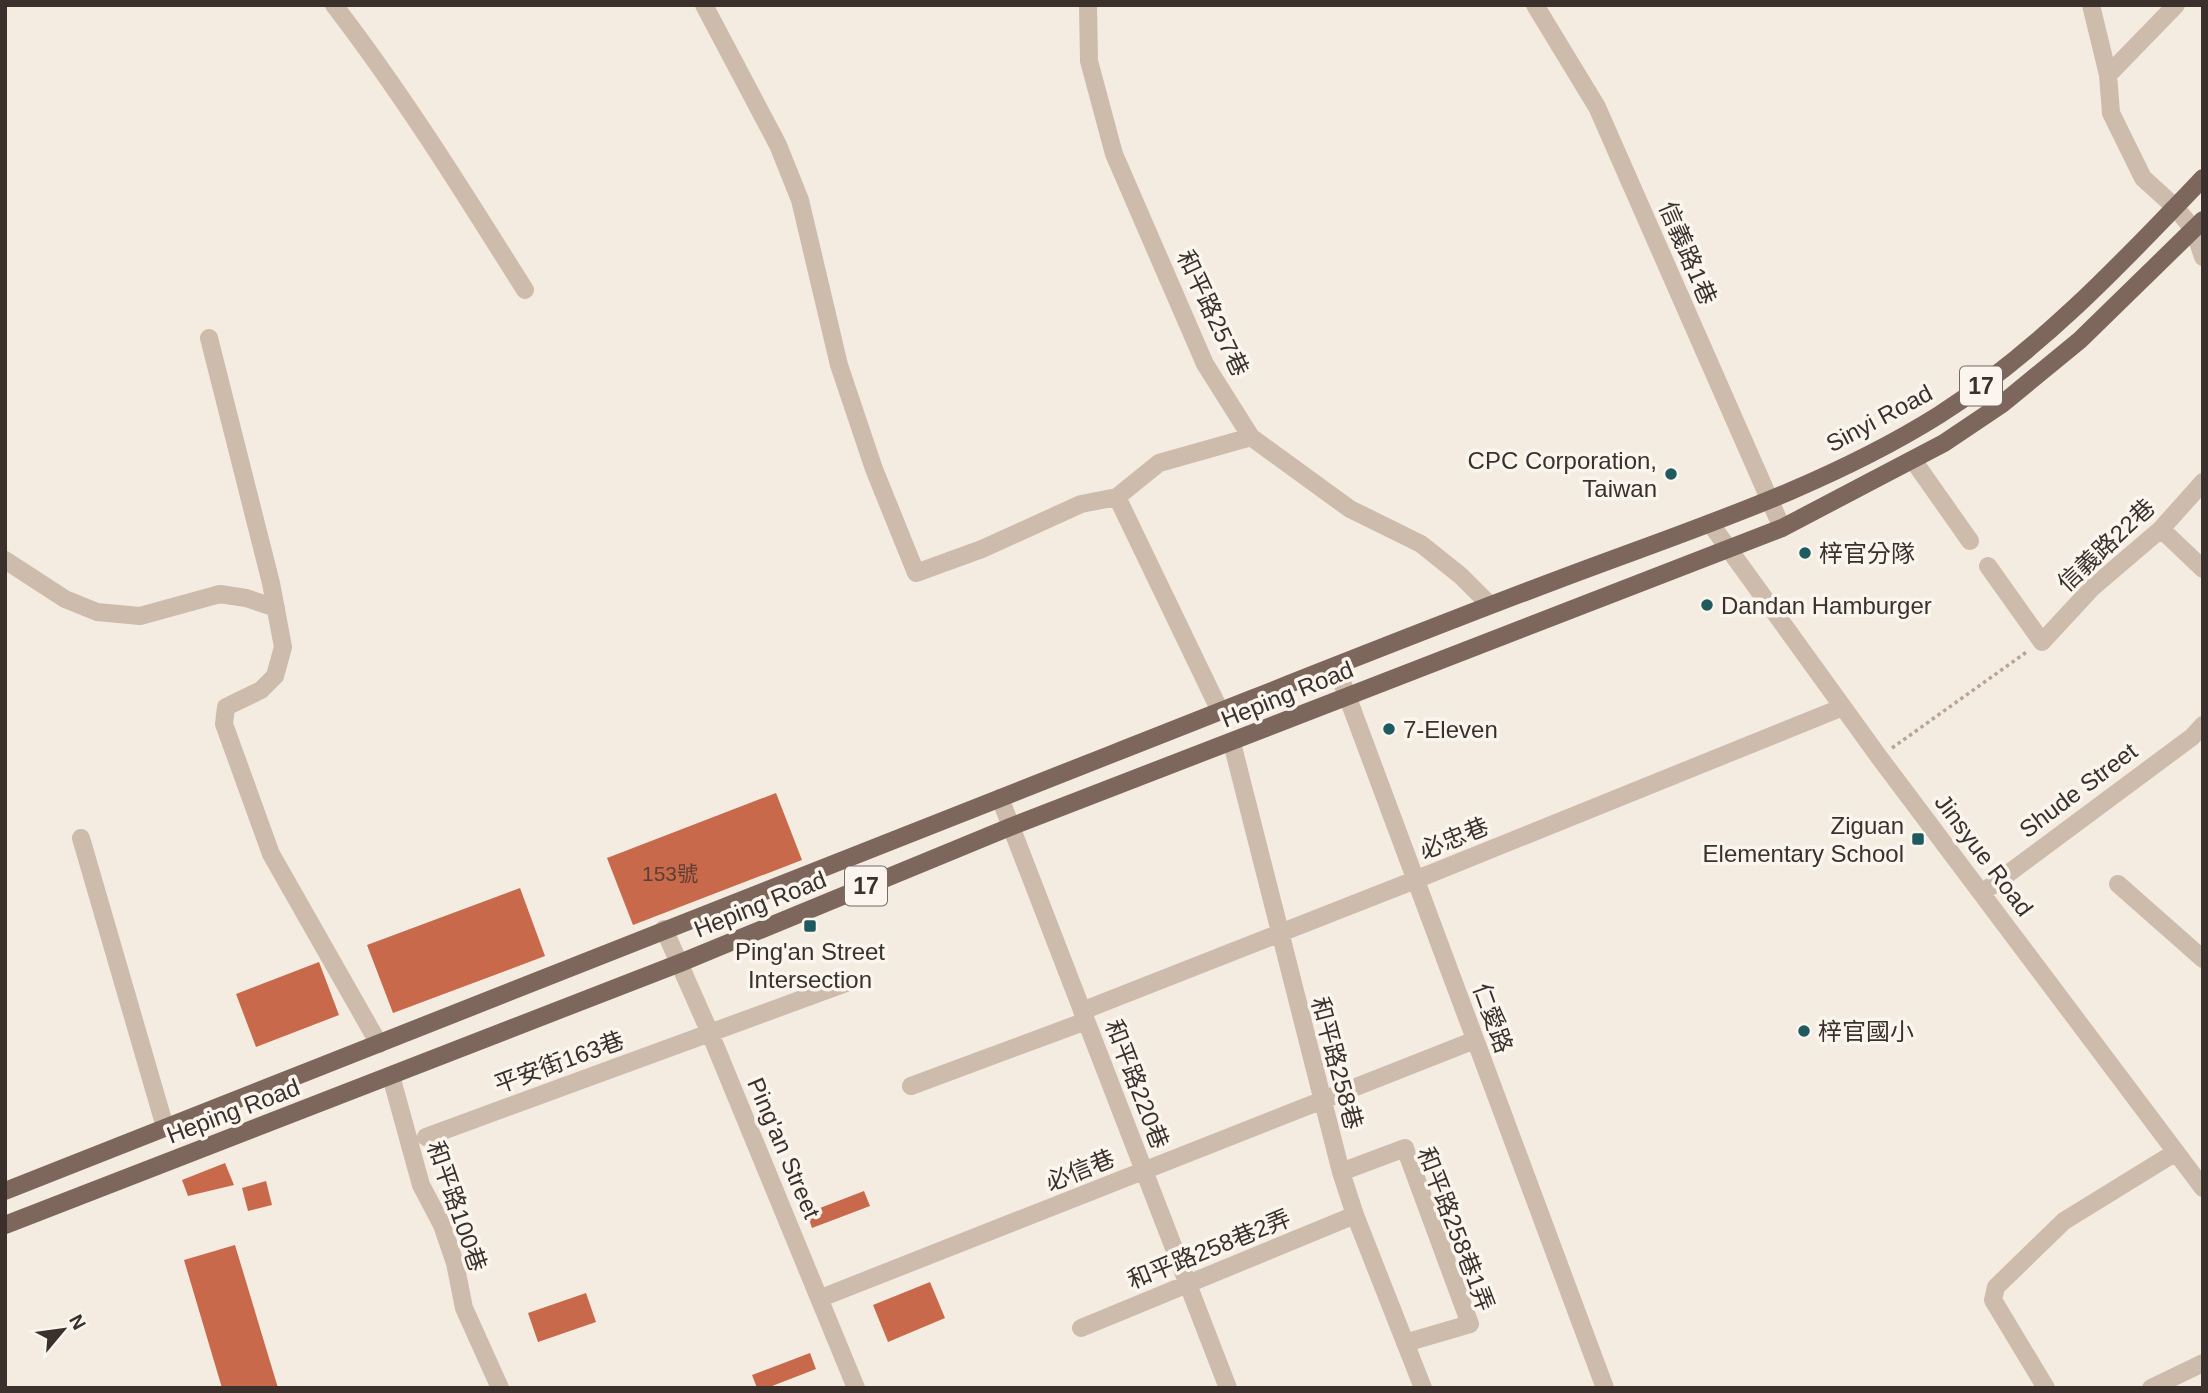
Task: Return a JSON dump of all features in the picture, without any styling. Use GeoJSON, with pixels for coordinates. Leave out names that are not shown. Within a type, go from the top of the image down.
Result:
{"type":"FeatureCollection","features":[{"type":"Feature","properties":{"kind":"main road","name":"Sinyi Road"},"geometry":{"type":"LineString","coordinates":[[1710,523],[1769,501],[1879,449],[1936,417],[1989,381],[2072,310],[2203,178]]}},
{"type":"Feature","properties":{"kind":"main road","name":"Sinyi Road"},"geometry":{"type":"LineString","coordinates":[[1728,550],[1782,528],[1913,460],[1944,443],[2002,404],[2080,340],[2198,225]]}},
{"type":"Feature","properties":{"kind":"main road","name":"Heping Road"},"geometry":{"type":"LineString","coordinates":[[5,1191],[1490,605],[1710,523]]}},
{"type":"Feature","properties":{"kind":"main road","name":"Heping Road"},"geometry":{"type":"LineString","coordinates":[[5,1225],[680,963],[1010,827],[1728,550]]}},
{"type":"Feature","properties":{"kind":"main road"},"geometry":{"type":"LineString","coordinates":[[68,1166],[80,1196]]}},
{"type":"Feature","properties":{"kind":"street"},"geometry":{"type":"LineString","coordinates":[[334,5],[434,144],[525,290]]}},
{"type":"Feature","properties":{"kind":"street"},"geometry":{"type":"LineString","coordinates":[[704,5],[778,145],[800,200],[839,365],[874,469],[916,573],[982,549],[1082,504],[1117,498],[1159,463],[1251,437]]}},
{"type":"Feature","properties":{"kind":"street","name":"和平路257巷"},"geometry":{"type":"LineString","coordinates":[[1088,5],[1089,61],[1114,154],[1205,364],[1251,437],[1350,509],[1420,544],[1461,576],[1490,605]]}},
{"type":"Feature","properties":{"kind":"street","name":"信義路1巷"},"geometry":{"type":"LineString","coordinates":[[1535,5],[1597,107],[1782,528]]}},
{"type":"Feature","properties":{"kind":"street"},"geometry":{"type":"LineString","coordinates":[[2091,5],[2108,75],[2111,113],[2143,178],[2198,225],[2203,257]]}},
{"type":"Feature","properties":{"kind":"street"},"geometry":{"type":"LineString","coordinates":[[2108,75],[2176,5]]}},
{"type":"Feature","properties":{"kind":"street"},"geometry":{"type":"LineString","coordinates":[[209,338],[271,583],[282,647],[275,676],[261,690],[226,707],[224,724],[271,854],[379,1044]]}},
{"type":"Feature","properties":{"kind":"street"},"geometry":{"type":"LineString","coordinates":[[1913,460],[1970,541]]}},
{"type":"Feature","properties":{"kind":"street","name":"信義路22巷"},"geometry":{"type":"LineString","coordinates":[[2042,642],[2092,588],[2161,529],[2203,482]]}},
{"type":"Feature","properties":{"kind":"street"},"geometry":{"type":"LineString","coordinates":[[1117,498],[1220,711]]}},
{"type":"Feature","properties":{"kind":"street","name":"Jinsyue Road"},"geometry":{"type":"LineString","coordinates":[[1710,523],[1879,757],[2203,1188]]}},
{"type":"Feature","properties":{"kind":"street"},"geometry":{"type":"LineString","coordinates":[[2161,529],[2203,569]]}},
{"type":"Feature","properties":{"kind":"street"},"geometry":{"type":"LineString","coordinates":[[5,560],[65,598],[97,612],[140,616],[220,594],[246,598],[275,608]]}},
{"type":"Feature","properties":{"kind":"street"},"geometry":{"type":"LineString","coordinates":[[1988,566],[2042,642]]}},
{"type":"Feature","properties":{"kind":"street","name":"仁愛路"},"geometry":{"type":"LineString","coordinates":[[1336,666],[1605,1388]]}},
{"type":"Feature","properties":{"kind":"street","name":"必忠巷"},"geometry":{"type":"LineString","coordinates":[[911,1086],[1084,1016],[1279,932],[1843,707]]}},
{"type":"Feature","properties":{"kind":"street","name":"Shude Street"},"geometry":{"type":"LineString","coordinates":[[1982,893],[2199,736]]}},
{"type":"Feature","properties":{"kind":"street","name":"和平路258巷"},"geometry":{"type":"LineString","coordinates":[[1232,743],[1341,1172],[1355,1215],[1423,1388]]}},
{"type":"Feature","properties":{"kind":"street","name":"和平路220巷"},"geometry":{"type":"LineString","coordinates":[[1000,798],[1228,1388]]}},
{"type":"Feature","properties":{"kind":"street"},"geometry":{"type":"LineString","coordinates":[[81,838],[165,1127]]}},
{"type":"Feature","properties":{"kind":"street"},"geometry":{"type":"LineString","coordinates":[[2118,884],[2203,959]]}},
{"type":"Feature","properties":{"kind":"street","name":"Ping'an Street"},"geometry":{"type":"LineString","coordinates":[[664,929],[821,1298],[856,1388]]}},
{"type":"Feature","properties":{"kind":"street","name":"平安街163巷"},"geometry":{"type":"LineString","coordinates":[[426,1137],[846,983]]}},
{"type":"Feature","properties":{"kind":"street","name":"必信巷"},"geometry":{"type":"LineString","coordinates":[[821,1298],[1475,1040]]}},
{"type":"Feature","properties":{"kind":"street","name":"和平路100巷"},"geometry":{"type":"LineString","coordinates":[[391,1076],[421,1185],[442,1225],[455,1263],[464,1308],[500,1388]]}},
{"type":"Feature","properties":{"kind":"street","name":"和平路258巷1弄"},"geometry":{"type":"LineString","coordinates":[[1341,1172],[1405,1148],[1470,1324],[1405,1343]]}},
{"type":"Feature","properties":{"kind":"street"},"geometry":{"type":"LineString","coordinates":[[2046,1388],[1993,1300],[1996,1287],[2064,1221],[2176,1152]]}},
{"type":"Feature","properties":{"kind":"street","name":"和平路258巷2弄"},"geometry":{"type":"LineString","coordinates":[[1081,1328],[1355,1215]]}},
{"type":"Feature","properties":{"kind":"street"},"geometry":{"type":"LineString","coordinates":[[2151,1388],[2203,1363]]}},
{"type":"Feature","properties":{"kind":"path"},"geometry":{"type":"LineString","coordinates":[[1879,757],[2042,642]]}},
{"type":"Feature","properties":{"kind":"building"},"geometry":{"type":"Polygon","coordinates":[[[776,793],[802,860],[633,925],[607,858],[776,793]]]}},
{"type":"Feature","properties":{"kind":"building"},"geometry":{"type":"Polygon","coordinates":[[[520,888],[545,956],[393,1013],[367,945],[520,888]]]}},
{"type":"Feature","properties":{"kind":"building"},"geometry":{"type":"Polygon","coordinates":[[[319,962],[339,1015],[256,1047],[236,994],[319,962]]]}},
{"type":"Feature","properties":{"kind":"building"},"geometry":{"type":"Polygon","coordinates":[[[225,1163],[234,1185],[188,1196],[182,1180],[225,1163]]]}},
{"type":"Feature","properties":{"kind":"building"},"geometry":{"type":"Polygon","coordinates":[[[266,1181],[272,1205],[248,1211],[242,1188],[266,1181]]]}},
{"type":"Feature","properties":{"kind":"building"},"geometry":{"type":"Polygon","coordinates":[[[864,1191],[870,1206],[812,1228],[807,1213],[864,1191]]]}},
{"type":"Feature","properties":{"kind":"building"},"geometry":{"type":"Polygon","coordinates":[[[235,1245],[278,1388],[222,1388],[184,1260],[235,1245]]]}},
{"type":"Feature","properties":{"kind":"building"},"geometry":{"type":"Polygon","coordinates":[[[930,1282],[945,1318],[888,1342],[873,1305],[930,1282]]]}},
{"type":"Feature","properties":{"kind":"building"},"geometry":{"type":"Polygon","coordinates":[[[586,1293],[596,1322],[538,1342],[528,1313],[586,1293]]]}},
{"type":"Feature","properties":{"kind":"building"},"geometry":{"type":"Polygon","coordinates":[[[810,1353],[816,1369],[767,1388],[757,1388],[752,1375],[810,1353]]]}},
{"type":"Feature","properties":{"kind":"place","name":"CPC Corporation, Taiwan"},"geometry":{"type":"Point","coordinates":[1671,474]}},
{"type":"Feature","properties":{"kind":"place","name":"梓官分隊"},"geometry":{"type":"Point","coordinates":[1805,553]}},
{"type":"Feature","properties":{"kind":"place","name":"Dandan Hamburger"},"geometry":{"type":"Point","coordinates":[1707,605]}},
{"type":"Feature","properties":{"kind":"place","name":"7-Eleven"},"geometry":{"type":"Point","coordinates":[1389,729]}},
{"type":"Feature","properties":{"kind":"place","name":"Ziguan Elementary School"},"geometry":{"type":"Point","coordinates":[1918,839]}},
{"type":"Feature","properties":{"kind":"place","name":"Ping'an Street Intersection"},"geometry":{"type":"Point","coordinates":[810,926]}},
{"type":"Feature","properties":{"kind":"place","name":"梓官國小"},"geometry":{"type":"Point","coordinates":[1804,1031]}}]}
